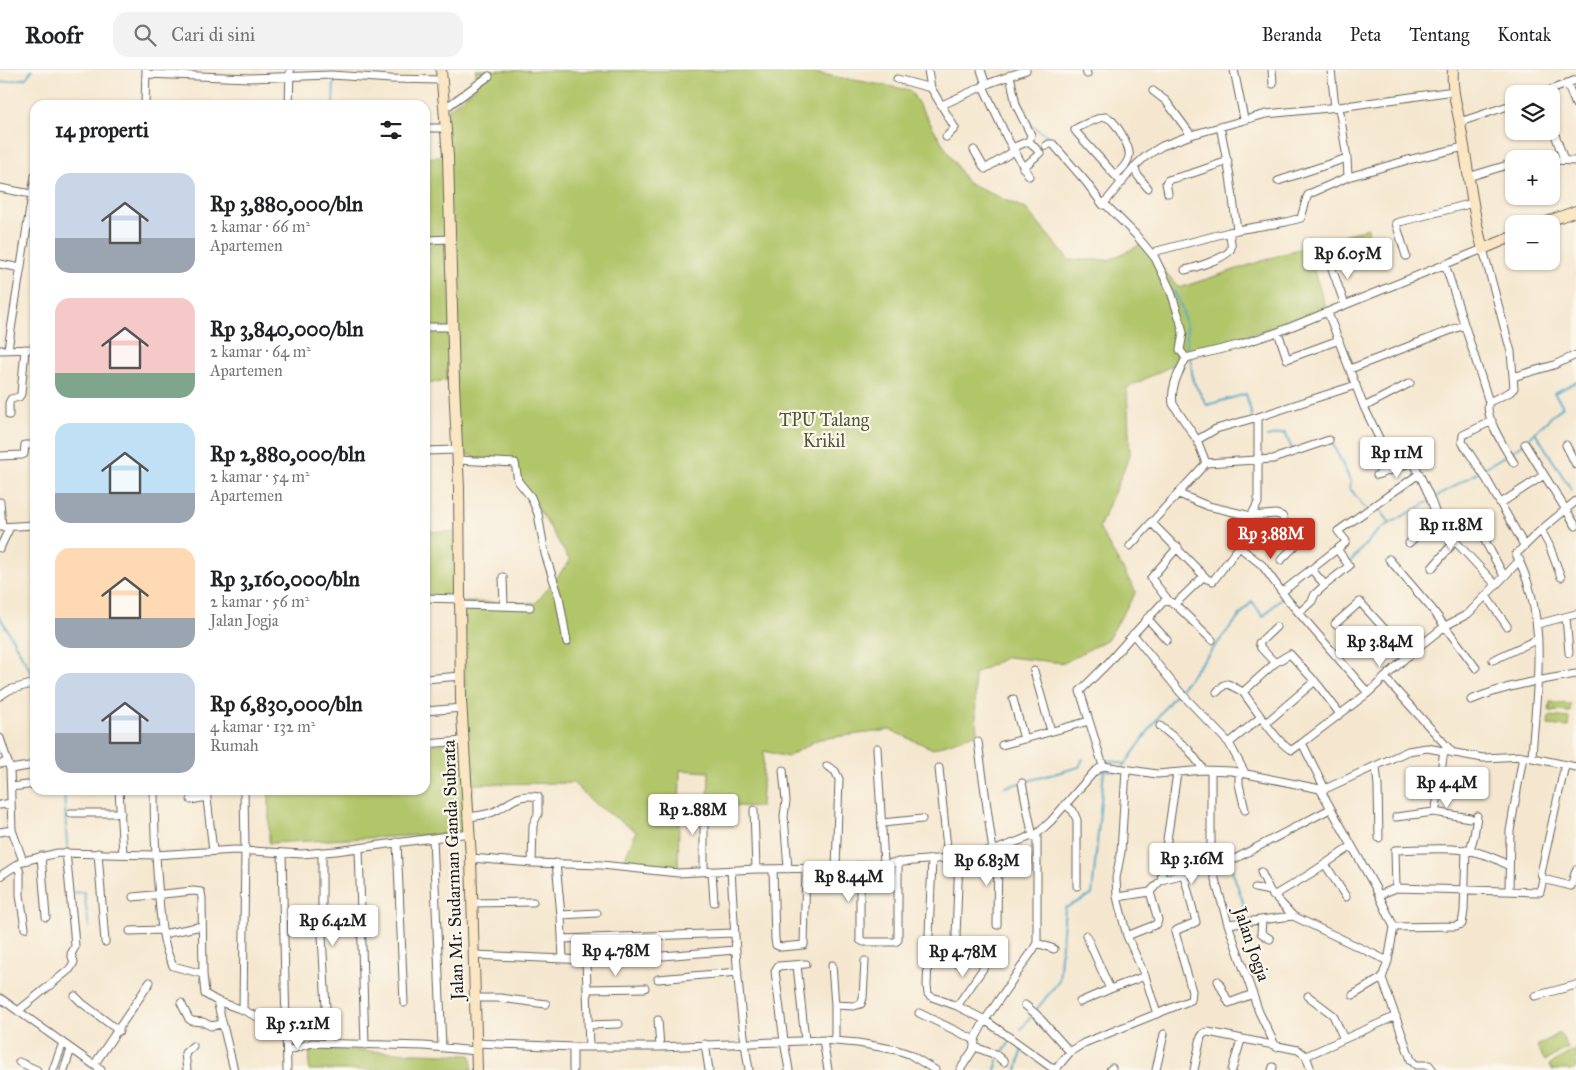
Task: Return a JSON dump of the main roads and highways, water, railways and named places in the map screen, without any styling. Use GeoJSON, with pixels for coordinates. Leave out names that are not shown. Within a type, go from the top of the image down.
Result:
{"type":"FeatureCollection","features":[{"type":"Feature","properties":{"kind":"waterway"},"geometry":{"type":"LineString","coordinates":[[0,83],[26,78],[32,70]]}},
{"type":"Feature","properties":{"kind":"waterway"},"geometry":{"type":"LineString","coordinates":[[333,100],[334,83],[337,78]]}},
{"type":"Feature","properties":{"kind":"waterway"},"geometry":{"type":"LineString","coordinates":[[1015,85],[1030,125],[1046,135],[1052,142]]}},
{"type":"Feature","properties":{"kind":"waterway"},"geometry":{"type":"LineString","coordinates":[[1174,291],[1181,306],[1187,330],[1187,347],[1190,354],[1193,381],[1207,405],[1246,394],[1252,416]]}},
{"type":"Feature","properties":{"kind":"waterway"},"geometry":{"type":"LineString","coordinates":[[1510,453],[1563,406],[1554,393],[1576,382]]}},
{"type":"Feature","properties":{"kind":"waterway"},"geometry":{"type":"LineString","coordinates":[[1535,432],[1572,491]]}},
{"type":"Feature","properties":{"kind":"waterway"},"geometry":{"type":"LineString","coordinates":[[1267,437],[1285,433],[1293,449]]}},
{"type":"Feature","properties":{"kind":"waterway"},"geometry":{"type":"LineString","coordinates":[[1331,440],[1351,482],[1349,487],[1365,508]]}},
{"type":"Feature","properties":{"kind":"waterway"},"geometry":{"type":"LineString","coordinates":[[1433,499],[1506,455]]}},
{"type":"Feature","properties":{"kind":"waterway"},"geometry":{"type":"LineString","coordinates":[[1350,562],[1380,529],[1428,502]]}},
{"type":"Feature","properties":{"kind":"waterway"},"geometry":{"type":"LineString","coordinates":[[1378,507],[1390,523]]}},
{"type":"Feature","properties":{"kind":"waterway"},"geometry":{"type":"LineString","coordinates":[[1124,766],[1166,706],[1252,601],[1263,617],[1282,597]]}},
{"type":"Feature","properties":{"kind":"waterway"},"geometry":{"type":"LineString","coordinates":[[0,617],[30,670]]}},
{"type":"Feature","properties":{"kind":"waterway"},"geometry":{"type":"LineString","coordinates":[[1024,782],[1079,767],[1083,759]]}},
{"type":"Feature","properties":{"kind":"waterway"},"geometry":{"type":"LineString","coordinates":[[1105,760],[1124,764]]}},
{"type":"Feature","properties":{"kind":"waterway"},"geometry":{"type":"LineString","coordinates":[[1021,1029],[1059,981],[1065,908],[1092,895],[1104,770],[1123,772]]}},
{"type":"Feature","properties":{"kind":"waterway"},"geometry":{"type":"LineString","coordinates":[[1005,787],[1020,783]]}},
{"type":"Feature","properties":{"kind":"waterway"},"geometry":{"type":"LineString","coordinates":[[64,795],[67,846]]}},
{"type":"Feature","properties":{"kind":"waterway"},"geometry":{"type":"LineString","coordinates":[[1230,864],[1243,902],[1245,919]]}},
{"type":"Feature","properties":{"kind":"waterway"},"geometry":{"type":"LineString","coordinates":[[72,893],[84,892],[89,928]]}},
{"type":"Feature","properties":{"kind":"waterway"},"geometry":{"type":"LineString","coordinates":[[1246,924],[1248,941]]}},
{"type":"Feature","properties":{"kind":"waterway"},"geometry":{"type":"LineString","coordinates":[[1000,1055],[1011,1041]]}},
{"type":"Feature","properties":{"kind":"waterway"},"geometry":{"type":"LineString","coordinates":[[1017,1070],[1022,1051],[1020,1049]]}},
{"type":"Feature","properties":{"kind":"waterway"},"geometry":{"type":"LineString","coordinates":[[995,1070],[998,1060]]}},
{"type":"Feature","properties":{"kind":"park label","name":"TPU Talang Krikil"},"geometry":{"type":"Point","coordinates":[824,430]}}]}
